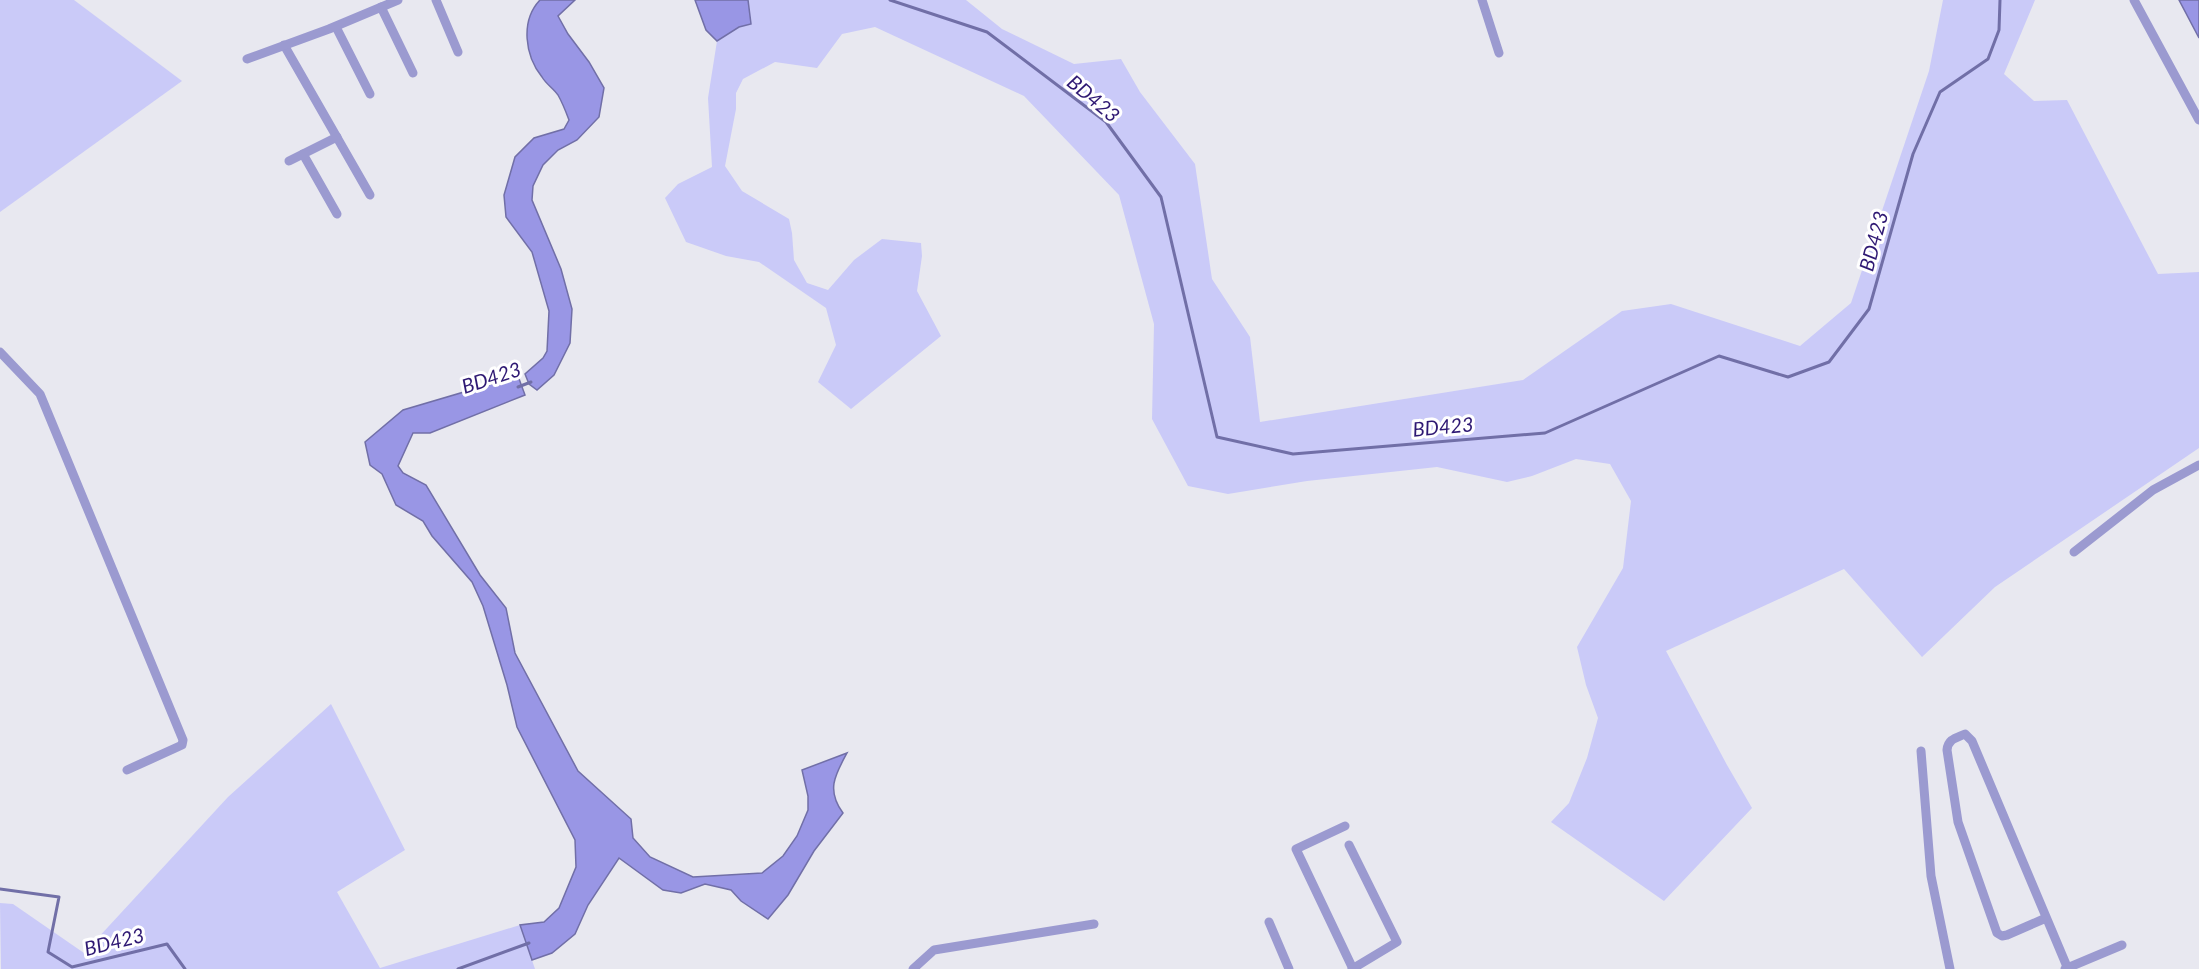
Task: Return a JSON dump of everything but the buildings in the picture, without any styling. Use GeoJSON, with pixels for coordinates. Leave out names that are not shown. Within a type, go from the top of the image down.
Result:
{"type":"FeatureCollection","features":[{"type":"Feature","properties":{"kind":"street"},"geometry":{"type":"LineString","coordinates":[[247,59],[336,27],[398,0]]}},
{"type":"Feature","properties":{"kind":"street"},"geometry":{"type":"LineString","coordinates":[[436,0],[458,52]]}},
{"type":"Feature","properties":{"kind":"street"},"geometry":{"type":"LineString","coordinates":[[1482,0],[1499,53]]}},
{"type":"Feature","properties":{"kind":"street"},"geometry":{"type":"LineString","coordinates":[[2134,0],[2199,120]]}},
{"type":"Feature","properties":{"kind":"street"},"geometry":{"type":"LineString","coordinates":[[381,7],[413,73]]}},
{"type":"Feature","properties":{"kind":"street"},"geometry":{"type":"LineString","coordinates":[[336,27],[370,94]]}},
{"type":"Feature","properties":{"kind":"street"},"geometry":{"type":"LineString","coordinates":[[284,45],[370,195]]}},
{"type":"Feature","properties":{"kind":"street"},"geometry":{"type":"LineString","coordinates":[[289,161],[337,137]]}},
{"type":"Feature","properties":{"kind":"street"},"geometry":{"type":"LineString","coordinates":[[303,154],[337,214]]}},
{"type":"Feature","properties":{"kind":"street"},"geometry":{"type":"LineString","coordinates":[[0,352],[39,394],[183,740],[182,745],[127,770]]}},
{"type":"Feature","properties":{"kind":"street"},"geometry":{"type":"LineString","coordinates":[[2074,552],[2100,529],[2153,490],[2199,465]]}},
{"type":"Feature","properties":{"kind":"street"},"geometry":{"type":"LineString","coordinates":[[2046,918],[2007,935],[2002,936],[1997,933],[1958,822],[1947,750],[1950,741],[1965,734],[1972,741],[2046,918],[2067,969],[2122,945]]}},
{"type":"Feature","properties":{"kind":"street"},"geometry":{"type":"LineString","coordinates":[[1920,751],[1931,876],[1950,969]]}},
{"type":"Feature","properties":{"kind":"street"},"geometry":{"type":"LineString","coordinates":[[1345,826],[1296,849],[1352,969],[1397,942],[1349,845]]}},
{"type":"Feature","properties":{"kind":"street"},"geometry":{"type":"LineString","coordinates":[[1269,922],[1289,969]]}},
{"type":"Feature","properties":{"kind":"street"},"geometry":{"type":"LineString","coordinates":[[913,969],[934,950],[1094,924]]}},
{"type":"Feature","properties":{"kind":"shaded area"},"geometry":{"type":"Polygon","coordinates":[[[0,0],[74,0],[182,81],[0,212],[0,0]]]}},
{"type":"Feature","properties":{"kind":"shaded area"},"geometry":{"type":"Polygon","coordinates":[[[540,0],[575,0],[558,16],[604,88],[599,117],[577,140],[558,150],[543,165],[533,186],[532,200],[561,269],[572,309],[570,343],[554,375],[537,390],[529,384],[525,374],[543,358],[547,351],[549,311],[532,252],[506,217],[504,195],[515,157],[534,138],[564,129],[569,120],[558,95],[536,69],[529,49],[527,28],[529,18],[540,0]]]}},
{"type":"Feature","properties":{"kind":"shaded area"},"geometry":{"type":"Polygon","coordinates":[[[695,0],[748,0],[751,24],[739,27],[717,41],[706,30],[695,0]]]}},
{"type":"Feature","properties":{"kind":"shaded area"},"geometry":{"type":"Polygon","coordinates":[[[748,0],[966,0],[1002,29],[1074,64],[1121,59],[1140,92],[1195,164],[1212,279],[1250,337],[1260,422],[1523,380],[1622,311],[1671,304],[1800,346],[1851,303],[1929,71],[1943,0],[2035,0],[2004,74],[2034,101],[2067,100],[2158,274],[2199,272],[2199,448],[1995,587],[1922,657],[1844,569],[1666,651],[1752,808],[1664,901],[1551,822],[1569,803],[1587,758],[1598,718],[1586,685],[1577,647],[1623,568],[1631,501],[1610,464],[1576,459],[1532,476],[1507,482],[1437,467],[1307,481],[1228,494],[1188,486],[1152,419],[1154,324],[1119,195],[1024,96],[875,27],[842,34],[817,68],[775,62],[743,79],[736,93],[736,109],[725,166],[742,191],[789,219],[794,260],[807,283],[828,290],[854,260],[882,239],[921,243],[922,256],[917,291],[941,336],[851,409],[818,382],[836,345],[826,308],[759,262],[726,256],[686,242],[665,198],[678,184],[712,167],[708,98],[717,41],[739,27],[751,24],[748,0]]]}},
{"type":"Feature","properties":{"kind":"shaded area"},"geometry":{"type":"Polygon","coordinates":[[[2179,0],[2199,0],[2199,38],[2179,0]]]}},
{"type":"Feature","properties":{"kind":"shaded area"},"geometry":{"type":"Polygon","coordinates":[[[518,376],[525,395],[430,433],[413,433],[398,466],[403,473],[426,485],[480,575],[506,608],[515,653],[578,771],[631,819],[633,838],[650,857],[693,877],[762,873],[783,856],[797,836],[808,810],[808,796],[802,770],[847,753],[834,783],[835,797],[843,813],[814,851],[788,895],[768,919],[741,901],[731,890],[705,884],[681,893],[663,890],[619,858],[588,905],[575,934],[552,953],[532,960],[520,925],[544,922],[559,908],[576,867],[575,840],[517,727],[483,606],[472,582],[432,536],[423,521],[396,505],[382,474],[370,465],[365,442],[403,410],[518,376]]]}},
{"type":"Feature","properties":{"kind":"shaded area"},"geometry":{"type":"Polygon","coordinates":[[[331,704],[405,850],[337,892],[380,968],[520,925],[535,969],[1,969],[0,903],[13,904],[84,953],[228,797],[331,704]]]}},
{"type":"Feature","properties":{"kind":"waterway","name":"BD423"},"geometry":{"type":"LineString","coordinates":[[890,0],[987,32],[1106,122],[1161,197],[1217,437],[1293,454],[1545,433],[1719,356],[1788,377],[1829,362],[1869,309],[1913,154],[1940,92],[1988,59],[1999,30],[2000,0]]}},
{"type":"Feature","properties":{"kind":"waterway","name":"BD423"},"geometry":{"type":"LineString","coordinates":[[518,387],[531,382]]}},
{"type":"Feature","properties":{"kind":"waterway","name":"BD423"},"geometry":{"type":"LineString","coordinates":[[0,889],[59,897],[48,952],[72,967],[167,944],[185,969]]}},
{"type":"Feature","properties":{"kind":"waterway","name":"BD423"},"geometry":{"type":"LineString","coordinates":[[458,969],[529,943]]}}]}
